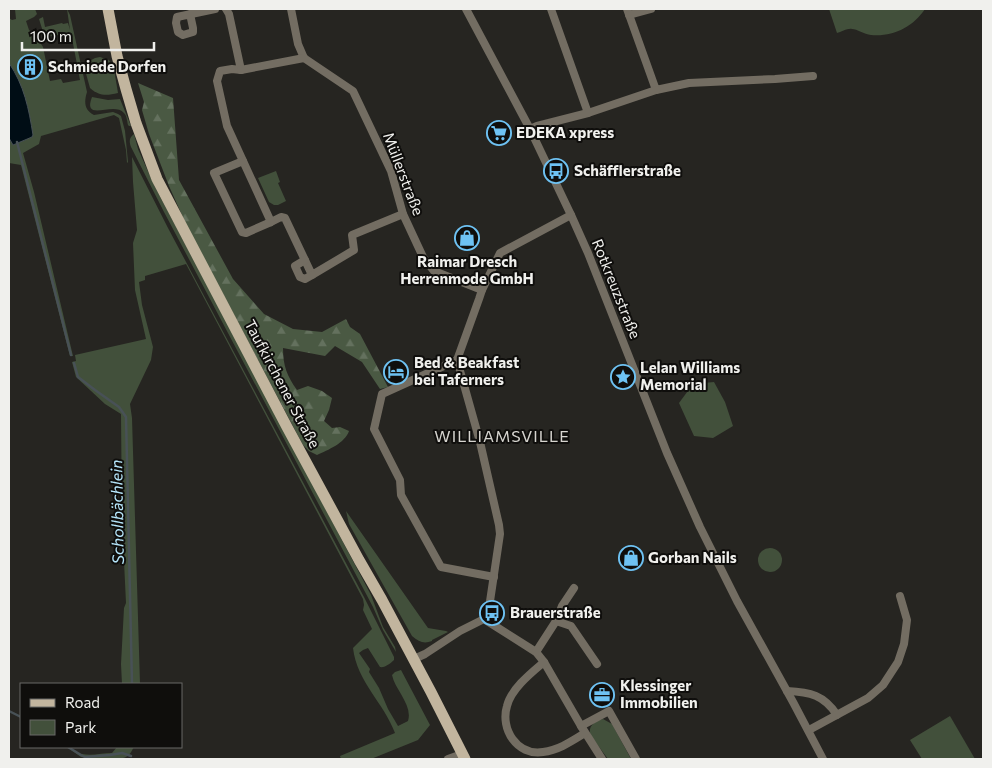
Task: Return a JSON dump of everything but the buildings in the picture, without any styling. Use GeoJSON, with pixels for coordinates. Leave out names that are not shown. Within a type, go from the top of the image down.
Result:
{"type":"FeatureCollection","features":[{"type":"Feature","properties":{"kind":"main road","name":"Taufkirchener Straße"},"geometry":{"type":"LineString","coordinates":[[108,9],[117,56],[126,89],[136,123],[157,179],[292,435],[414,659],[463,756]]}},
{"type":"Feature","properties":{"kind":"street"},"geometry":{"type":"LineString","coordinates":[[190,14],[215,9]]}},
{"type":"Feature","properties":{"kind":"street"},"geometry":{"type":"LineString","coordinates":[[226,9],[229,14],[241,70]]}},
{"type":"Feature","properties":{"kind":"street"},"geometry":{"type":"LineString","coordinates":[[271,222],[228,126],[218,81],[220,72],[304,58],[298,44],[291,9]]}},
{"type":"Feature","properties":{"kind":"street","name":"Rotkreuzstraße"},"geometry":{"type":"LineString","coordinates":[[466,9],[530,129],[588,253],[691,508],[737,602],[809,730],[823,759]]}},
{"type":"Feature","properties":{"kind":"street"},"geometry":{"type":"LineString","coordinates":[[551,9],[588,113]]}},
{"type":"Feature","properties":{"kind":"street"},"geometry":{"type":"LineString","coordinates":[[651,9],[628,12],[656,90]]}},
{"type":"Feature","properties":{"kind":"street","name":"Müllerstraße"},"geometry":{"type":"LineString","coordinates":[[304,58],[353,91],[391,171],[403,214],[423,257],[434,272],[482,290]]}},
{"type":"Feature","properties":{"kind":"street"},"geometry":{"type":"LineString","coordinates":[[530,129],[588,113],[656,90],[689,83],[813,76]]}},
{"type":"Feature","properties":{"kind":"street"},"geometry":{"type":"LineString","coordinates":[[243,161],[214,174],[242,232],[246,233],[281,217],[286,218],[312,275]]}},
{"type":"Feature","properties":{"kind":"street"},"geometry":{"type":"LineString","coordinates":[[305,260],[295,266],[300,277],[305,279],[354,250],[352,235],[403,214]]}},
{"type":"Feature","properties":{"kind":"street"},"geometry":{"type":"LineString","coordinates":[[414,659],[484,619],[489,608],[494,577],[500,534],[499,525],[480,442],[457,360],[482,290],[500,253],[570,215]]}},
{"type":"Feature","properties":{"kind":"street"},"geometry":{"type":"LineString","coordinates":[[457,360],[382,394],[374,429],[400,480],[401,496],[441,567],[494,577]]}},
{"type":"Feature","properties":{"kind":"street"},"geometry":{"type":"LineString","coordinates":[[536,652],[574,588]]}},
{"type":"Feature","properties":{"kind":"street"},"geometry":{"type":"LineString","coordinates":[[809,730],[868,698],[883,684],[898,662],[904,644],[907,620],[900,596]]}},
{"type":"Feature","properties":{"kind":"street"},"geometry":{"type":"LineString","coordinates":[[484,619],[536,652],[544,662],[602,759]]}},
{"type":"Feature","properties":{"kind":"street"},"geometry":{"type":"LineString","coordinates":[[556,621],[571,626],[597,664]]}},
{"type":"Feature","properties":{"kind":"street"},"geometry":{"type":"LineString","coordinates":[[544,662],[523,681],[509,700],[507,706],[507,728],[510,736],[517,744],[525,750],[534,752],[557,748],[565,745],[583,729],[609,711],[636,759]]}},
{"type":"Feature","properties":{"kind":"street"},"geometry":{"type":"LineString","coordinates":[[787,691],[803,692],[822,698],[837,715]]}},
{"type":"Feature","properties":{"kind":"street"},"geometry":{"type":"LineString","coordinates":[[448,759],[463,756]]}},
{"type":"Feature","properties":{"kind":"green space"},"geometry":{"type":"Polygon","coordinates":[[[15,9],[35,9],[37,14],[26,21],[29,30],[36,36],[43,47],[50,81],[61,79],[63,83],[80,80],[71,33],[46,37],[39,19],[43,17],[45,27],[68,23],[70,30],[67,9],[70,15],[87,92],[85,102],[88,111],[94,115],[113,112],[118,114],[121,116],[125,131],[127,163],[119,118],[114,115],[41,136],[39,144],[23,153],[73,356],[70,356],[21,165],[9,163],[9,138],[13,145],[32,137],[14,71],[9,63],[9,18],[12,20],[16,19],[15,9]]]}},
{"type":"Feature","properties":{"kind":"green space"},"geometry":{"type":"Polygon","coordinates":[[[829,9],[925,9],[915,21],[902,30],[879,35],[850,29],[837,33],[829,9]]]}},
{"type":"Feature","properties":{"kind":"green space"},"geometry":{"type":"Polygon","coordinates":[[[100,57],[109,60],[114,69],[118,93],[103,95],[96,93],[90,88],[85,70],[86,63],[100,57]]]}},
{"type":"Feature","properties":{"kind":"green space"},"geometry":{"type":"Polygon","coordinates":[[[138,83],[173,98],[179,180],[233,279],[264,314],[293,329],[322,332],[346,319],[350,327],[360,334],[388,387],[380,389],[362,362],[335,346],[325,356],[283,348],[286,371],[297,390],[308,386],[322,391],[332,398],[324,421],[332,428],[340,427],[349,431],[340,443],[331,448],[317,455],[303,445],[186,224],[149,134],[142,110],[144,102],[138,83]]]}},
{"type":"Feature","properties":{"kind":"green space"},"geometry":{"type":"Polygon","coordinates":[[[92,97],[108,100],[120,99],[131,126],[128,125],[125,114],[119,110],[91,109],[92,97]]]}},
{"type":"Feature","properties":{"kind":"green space"},"geometry":{"type":"Polygon","coordinates":[[[134,134],[138,149],[155,187],[371,595],[383,627],[396,652],[131,147],[130,140],[134,134]]]}},
{"type":"Feature","properties":{"kind":"green space"},"geometry":{"type":"Polygon","coordinates":[[[132,157],[394,657],[390,664],[380,667],[368,648],[359,653],[370,669],[369,672],[379,688],[388,709],[398,726],[408,721],[409,715],[406,703],[392,675],[401,670],[430,725],[418,740],[371,759],[341,759],[340,756],[395,733],[365,682],[353,648],[372,629],[363,610],[363,599],[186,264],[145,276],[145,280],[139,282],[142,305],[153,347],[151,360],[130,404],[140,683],[122,683],[121,664],[124,608],[126,603],[122,520],[121,414],[105,404],[76,377],[72,362],[76,361],[75,355],[146,339],[135,290],[133,243],[137,230],[132,157]]]}},
{"type":"Feature","properties":{"kind":"green space"},"geometry":{"type":"Polygon","coordinates":[[[276,171],[280,182],[278,183],[286,201],[274,205],[269,202],[258,178],[276,171]]]}},
{"type":"Feature","properties":{"kind":"green space"},"geometry":{"type":"Polygon","coordinates":[[[714,382],[725,402],[733,426],[713,438],[694,436],[679,403],[693,384],[714,382]]]}},
{"type":"Feature","properties":{"kind":"green space"},"geometry":{"type":"Polygon","coordinates":[[[346,511],[428,628],[448,632],[432,641],[426,642],[419,641],[412,636],[349,524],[346,511]]]}},
{"type":"Feature","properties":{"kind":"green space"},"geometry":{"type":"Polygon","coordinates":[[[770,548],[775,549],[781,555],[781,565],[775,571],[770,572],[765,571],[759,565],[758,560],[759,555],[765,549],[770,548]]]}},
{"type":"Feature","properties":{"kind":"green space"},"geometry":{"type":"Polygon","coordinates":[[[950,716],[975,759],[922,759],[910,740],[950,716]]]}},
{"type":"Feature","properties":{"kind":"green space"},"geometry":{"type":"Polygon","coordinates":[[[603,719],[612,724],[631,759],[608,759],[591,736],[590,730],[592,725],[603,719]]]}},
{"type":"Feature","properties":{"kind":"green space"},"geometry":{"type":"Polygon","coordinates":[[[68,748],[80,754],[90,755],[112,753],[116,748],[133,748],[123,758],[81,757],[68,748]]]}},
{"type":"Feature","properties":{"kind":"shaded area"},"geometry":{"type":"Polygon","coordinates":[[[9,63],[19,80],[25,98],[33,135],[13,145],[9,138],[9,63]]]}},
{"type":"Feature","properties":{"kind":"waterway","name":"Schollbächlein"},"geometry":{"type":"LineString","coordinates":[[17,142],[71,355]]}},
{"type":"Feature","properties":{"kind":"waterway","name":"Schollbächlein"},"geometry":{"type":"LineString","coordinates":[[74,363],[78,377],[119,407],[126,417],[132,683]]}},
{"type":"Feature","properties":{"kind":"waterway"},"geometry":{"type":"LineString","coordinates":[[9,711],[20,716]]}},
{"type":"Feature","properties":{"kind":"waterway"},"geometry":{"type":"LineString","coordinates":[[70,748],[85,757],[122,753],[131,756]]}},
{"type":"Feature","properties":{"kind":"place","name":"Schmiede Dorfen"},"geometry":{"type":"Point","coordinates":[30,67]}},
{"type":"Feature","properties":{"kind":"place","name":"EDEKA xpress"},"geometry":{"type":"Point","coordinates":[499,133]}},
{"type":"Feature","properties":{"kind":"place","name":"Schäfflerstraße"},"geometry":{"type":"Point","coordinates":[556,171]}},
{"type":"Feature","properties":{"kind":"place","name":"Raimar Dresch Herrenmode GmbH"},"geometry":{"type":"Point","coordinates":[467,238]}},
{"type":"Feature","properties":{"kind":"place","name":"Bed & Beakfast bei Taferners"},"geometry":{"type":"Point","coordinates":[396,372]}},
{"type":"Feature","properties":{"kind":"place","name":"Lelan Williams Memorial"},"geometry":{"type":"Point","coordinates":[623,377]}},
{"type":"Feature","properties":{"kind":"place","name":"Gorban Nails"},"geometry":{"type":"Point","coordinates":[631,558]}},
{"type":"Feature","properties":{"kind":"place","name":"Brauerstraße"},"geometry":{"type":"Point","coordinates":[492,613]}},
{"type":"Feature","properties":{"kind":"place","name":"Klessinger Immobilien"},"geometry":{"type":"Point","coordinates":[602,695]}},
{"type":"Feature","properties":{"kind":"district","name":"WILLIAMSVILLE"},"geometry":{"type":"Point","coordinates":[502,436]}}]}
